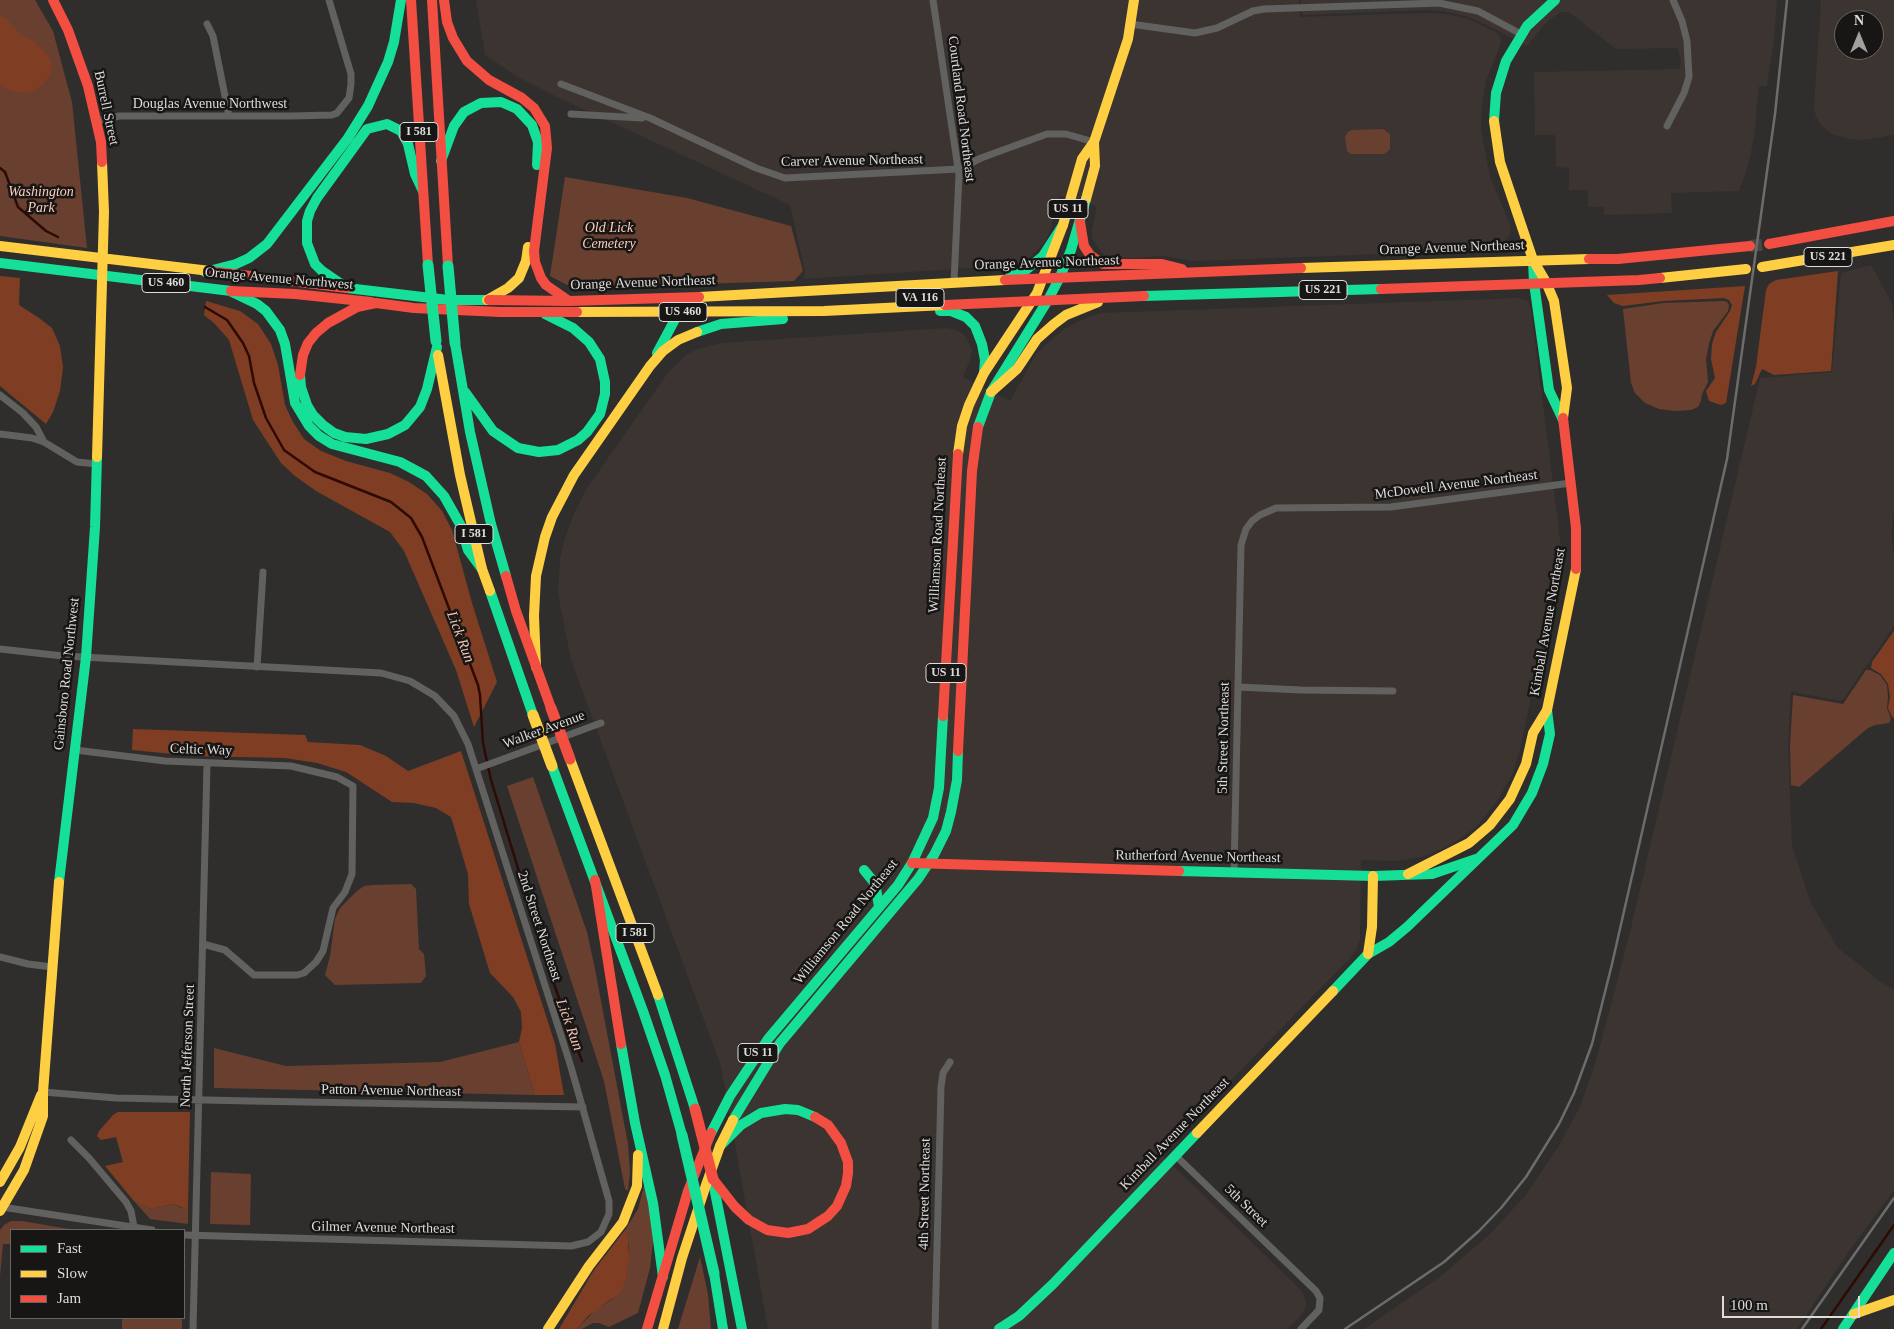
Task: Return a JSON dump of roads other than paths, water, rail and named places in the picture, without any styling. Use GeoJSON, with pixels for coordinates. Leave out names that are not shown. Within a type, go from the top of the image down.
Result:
{"type":"FeatureCollection","features":[{"type":"Feature","properties":{"kind":"main road","name":"Burrell Street"},"geometry":{"type":"LineString","coordinates":[[53,0],[68,30],[80,61],[97,121],[101,142],[104,212],[103,259]]}},
{"type":"Feature","properties":{"kind":"main road"},"geometry":{"type":"LineString","coordinates":[[205,272],[236,264],[249,258],[267,244],[348,138],[368,106],[388,62],[394,42],[401,0]]}},
{"type":"Feature","properties":{"kind":"main road","name":"I 581"},"geometry":{"type":"LineString","coordinates":[[411,0],[428,265],[436,344],[460,475],[482,569],[533,715],[665,1075],[682,1135],[714,1273],[723,1329]]}},
{"type":"Feature","properties":{"kind":"main road","name":"I 581"},"geometry":{"type":"LineString","coordinates":[[432,0],[448,266],[455,343],[472,441],[491,524],[516,611],[658,996],[695,1109],[713,1179],[742,1329]]}},
{"type":"Feature","properties":{"kind":"main road"},"geometry":{"type":"LineString","coordinates":[[444,0],[447,22],[453,38],[467,61],[489,80],[522,98],[534,108],[545,126],[547,148],[534,251],[535,262],[540,278],[546,285],[569,301]]}},
{"type":"Feature","properties":{"kind":"main road","name":"Williamson Road Northeast"},"geometry":{"type":"LineString","coordinates":[[647,1329],[688,1191],[715,1124],[730,1096],[768,1039],[898,885],[912,863],[933,818],[938,796],[947,671],[958,444],[969,405],[984,372],[1034,297],[1044,278],[1063,225],[1082,159],[1094,142],[1128,39],[1134,0]]}},
{"type":"Feature","properties":{"kind":"main road"},"geometry":{"type":"LineString","coordinates":[[1533,260],[1500,162],[1494,126],[1496,93],[1501,74],[1512,48],[1537,15],[1555,0]]}},
{"type":"Feature","properties":{"kind":"main road"},"geometry":{"type":"LineString","coordinates":[[441,161],[454,126],[459,118],[472,107],[481,103],[501,102],[510,105],[525,116],[535,131],[538,154],[526,261],[519,278],[514,284],[485,301]]}},
{"type":"Feature","properties":{"kind":"main road"},"geometry":{"type":"LineString","coordinates":[[347,288],[322,271],[316,264],[307,243],[307,221],[317,198],[362,134],[380,124],[388,124],[401,132],[408,144],[415,174],[424,191]]}},
{"type":"Feature","properties":{"kind":"main road","name":"Williamson Road Northeast"},"geometry":{"type":"LineString","coordinates":[[663,1329],[690,1230],[720,1146],[749,1091],[780,1043],[928,865],[946,831],[955,794],[973,452],[980,419],[991,392],[1060,277],[1080,222],[1095,166],[1094,142]]}},
{"type":"Feature","properties":{"kind":"main road","name":"US 221"},"geometry":{"type":"LineString","coordinates":[[1769,244],[1894,220]]}},
{"type":"Feature","properties":{"kind":"main road"},"geometry":{"type":"LineString","coordinates":[[1080,222],[1084,246],[1090,255],[1103,264],[1162,264],[1196,273]]}},
{"type":"Feature","properties":{"kind":"main road"},"geometry":{"type":"LineString","coordinates":[[998,280],[1026,270],[1035,264],[1053,244],[1063,225]]}},
{"type":"Feature","properties":{"kind":"main road","name":"US 221"},"geometry":{"type":"LineString","coordinates":[[1762,267],[1894,245]]}},
{"type":"Feature","properties":{"kind":"main road","name":"Orange Avenue Northwest"},"geometry":{"type":"LineString","coordinates":[[0,246],[347,288]]}},
{"type":"Feature","properties":{"kind":"main road","name":"Orange Avenue Northeast"},"geometry":{"type":"LineString","coordinates":[[347,288],[412,296],[485,301],[569,301],[692,297],[1060,277],[1533,260],[1618,259],[1750,246]]}},
{"type":"Feature","properties":{"kind":"main road","name":"Gainsboro Road Northwest"},"geometry":{"type":"LineString","coordinates":[[43,1092],[56,912],[86,657],[96,527],[103,259]]}},
{"type":"Feature","properties":{"kind":"main road","name":"Kimball Avenue Northeast"},"geometry":{"type":"LineString","coordinates":[[1408,874],[1444,858],[1469,843],[1481,834],[1500,813],[1519,782],[1534,733],[1547,710],[1576,566],[1576,528],[1563,420],[1567,388],[1554,301],[1546,282],[1533,260]]}},
{"type":"Feature","properties":{"kind":"main road","name":"Kimball Avenue Northeast"},"geometry":{"type":"LineString","coordinates":[[1533,260],[1534,283],[1549,390],[1563,420]]}},
{"type":"Feature","properties":{"kind":"main road","name":"Orange Avenue Northwest"},"geometry":{"type":"LineString","coordinates":[[0,263],[230,291],[295,294],[376,303]]}},
{"type":"Feature","properties":{"kind":"main road","name":"Orange Avenue Northeast"},"geometry":{"type":"LineString","coordinates":[[376,303],[461,311],[824,312],[1050,296],[1112,298],[1639,280],[1746,269]]}},
{"type":"Feature","properties":{"kind":"main road"},"geometry":{"type":"LineString","coordinates":[[230,291],[257,304],[266,311],[280,330],[285,344],[295,403],[309,426],[319,436],[332,444],[400,462],[426,476],[444,496],[461,526],[468,550],[482,569]]}},
{"type":"Feature","properties":{"kind":"main road","name":"VA 116"},"geometry":{"type":"LineString","coordinates":[[805,312],[824,303],[1034,297]]}},
{"type":"Feature","properties":{"kind":"main road"},"geometry":{"type":"LineString","coordinates":[[991,392],[1017,369],[1037,339],[1054,324],[1066,315],[1112,298]]}},
{"type":"Feature","properties":{"kind":"main road"},"geometry":{"type":"LineString","coordinates":[[376,303],[347,311],[328,323],[308,343],[300,368],[301,387],[307,405],[313,415],[334,433],[356,439],[378,438],[398,430],[414,417],[420,408],[427,389],[436,344]]}},
{"type":"Feature","properties":{"kind":"main road","name":"VA 116"},"geometry":{"type":"LineString","coordinates":[[895,307],[931,312],[951,311],[966,317],[975,326],[980,335],[985,360],[984,372]]}},
{"type":"Feature","properties":{"kind":"main road"},"geometry":{"type":"LineString","coordinates":[[462,388],[493,430],[500,437],[518,448],[539,452],[558,450],[578,440],[587,432],[600,414],[605,394],[606,382],[600,359],[589,342],[581,335],[542,312]]}},
{"type":"Feature","properties":{"kind":"main road"},"geometry":{"type":"LineString","coordinates":[[650,366],[679,312]]}},
{"type":"Feature","properties":{"kind":"main road"},"geometry":{"type":"LineString","coordinates":[[536,667],[534,616],[536,576],[545,537],[552,517],[574,475],[650,366],[663,351],[678,340],[709,327],[721,324],[799,318],[824,312]]}},
{"type":"Feature","properties":{"kind":"main road","name":"Kimball Avenue Northeast"},"geometry":{"type":"LineString","coordinates":[[1000,1329],[1037,1301],[1368,954],[1389,942],[1407,927],[1513,825],[1532,793],[1544,764],[1550,734],[1547,710]]}},
{"type":"Feature","properties":{"kind":"main road","name":"Rutherford Avenue Northeast"},"geometry":{"type":"LineString","coordinates":[[912,863],[928,865],[1373,876],[1432,874],[1480,857]]}},
{"type":"Feature","properties":{"kind":"main road"},"geometry":{"type":"LineString","coordinates":[[864,870],[873,880],[879,907]]}},
{"type":"Feature","properties":{"kind":"main road"},"geometry":{"type":"LineString","coordinates":[[1368,954],[1372,927],[1373,876]]}},
{"type":"Feature","properties":{"kind":"main road"},"geometry":{"type":"LineString","coordinates":[[595,880],[608,970],[635,1123],[653,1203],[662,1276]]}},
{"type":"Feature","properties":{"kind":"main road"},"geometry":{"type":"LineString","coordinates":[[0,1182],[20,1147],[32,1114],[43,1092]]}},
{"type":"Feature","properties":{"kind":"main road"},"geometry":{"type":"LineString","coordinates":[[1,1208],[24,1170],[37,1139],[44,1116],[43,1092]]}},
{"type":"Feature","properties":{"kind":"main road"},"geometry":{"type":"LineString","coordinates":[[713,1179],[734,1207],[749,1220],[767,1230],[788,1233],[808,1229],[828,1216],[843,1195],[848,1173],[846,1154],[841,1143],[828,1125],[798,1110],[785,1109],[761,1113],[741,1125],[720,1146]]}},
{"type":"Feature","properties":{"kind":"main road"},"geometry":{"type":"LineString","coordinates":[[548,1329],[589,1266],[619,1230],[630,1208],[636,1191],[638,1173],[635,1123]]}},
{"type":"Feature","properties":{"kind":"main road"},"geometry":{"type":"LineString","coordinates":[[1844,1329],[1894,1253]]}},
{"type":"Feature","properties":{"kind":"main road"},"geometry":{"type":"LineString","coordinates":[[1854,1314],[1894,1300]]}},
{"type":"Feature","properties":{"kind":"street","name":"Douglas Avenue Northwest"},"geometry":{"type":"LineString","coordinates":[[97,121],[119,116],[332,116],[337,113],[349,98],[351,84],[350,74],[329,0]]}},
{"type":"Feature","properties":{"kind":"street","name":"Courtland Road Northeast"},"geometry":{"type":"LineString","coordinates":[[933,0],[959,169],[954,282]]}},
{"type":"Feature","properties":{"kind":"street"},"geometry":{"type":"LineString","coordinates":[[1667,126],[1679,104],[1688,77],[1687,41],[1674,0]]}},
{"type":"Feature","properties":{"kind":"street"},"geometry":{"type":"LineString","coordinates":[[1130,24],[1195,33],[1217,28],[1264,9],[1439,3],[1478,11],[1521,34]]}},
{"type":"Feature","properties":{"kind":"street"},"geometry":{"type":"LineString","coordinates":[[207,24],[213,36],[229,116]]}},
{"type":"Feature","properties":{"kind":"street","name":"Carver Avenue Northeast"},"geometry":{"type":"LineString","coordinates":[[561,84],[650,118],[756,168],[784,178],[959,169],[981,158],[1047,134],[1066,134],[1094,142]]}},
{"type":"Feature","properties":{"kind":"street"},"geometry":{"type":"LineString","coordinates":[[571,114],[650,118]]}},
{"type":"Feature","properties":{"kind":"street"},"geometry":{"type":"LineString","coordinates":[[0,395],[24,413],[36,427],[44,442]]}},
{"type":"Feature","properties":{"kind":"street"},"geometry":{"type":"LineString","coordinates":[[0,434],[32,438],[44,442],[77,462],[97,464]]}},
{"type":"Feature","properties":{"kind":"street","name":"McDowell Avenue Northeast"},"geometry":{"type":"LineString","coordinates":[[1240,603],[1241,545],[1243,536],[1252,521],[1268,510],[1309,507],[1391,507],[1570,483]]}},
{"type":"Feature","properties":{"kind":"street"},"geometry":{"type":"LineString","coordinates":[[257,666],[263,572]]}},
{"type":"Feature","properties":{"kind":"street","name":"5th Street Northeast"},"geometry":{"type":"LineString","coordinates":[[1234,873],[1240,603]]}},
{"type":"Feature","properties":{"kind":"street","name":"2nd Street Northeast"},"geometry":{"type":"LineString","coordinates":[[0,650],[86,657],[382,673],[410,681],[435,696],[454,716],[468,744],[608,1192],[609,1214],[606,1224],[588,1242],[571,1246]]}},
{"type":"Feature","properties":{"kind":"street"},"geometry":{"type":"LineString","coordinates":[[1238,687],[1393,691]]}},
{"type":"Feature","properties":{"kind":"street","name":"Walker Avenue"},"geometry":{"type":"LineString","coordinates":[[476,769],[601,723]]}},
{"type":"Feature","properties":{"kind":"street","name":"Celtic Way"},"geometry":{"type":"LineString","coordinates":[[75,750],[165,762],[274,764],[312,770],[337,777],[353,786],[352,874],[345,892],[333,908],[323,951],[316,962],[304,973],[297,975],[254,975],[225,950],[203,944]]}},
{"type":"Feature","properties":{"kind":"street","name":"North Jefferson Street"},"geometry":{"type":"LineString","coordinates":[[193,1329],[207,764]]}},
{"type":"Feature","properties":{"kind":"street"},"geometry":{"type":"LineString","coordinates":[[0,957],[28,964],[52,967]]}},
{"type":"Feature","properties":{"kind":"street","name":"4th Street Northeast"},"geometry":{"type":"LineString","coordinates":[[934,1329],[940,1087],[943,1073],[950,1062]]}},
{"type":"Feature","properties":{"kind":"street","name":"Patton Avenue Northeast"},"geometry":{"type":"LineString","coordinates":[[43,1092],[116,1098],[583,1107]]}},
{"type":"Feature","properties":{"kind":"street"},"geometry":{"type":"LineString","coordinates":[[71,1140],[89,1158],[126,1202],[131,1211],[134,1227]]}},
{"type":"Feature","properties":{"kind":"street","name":"5th Street"},"geometry":{"type":"LineString","coordinates":[[1175,1155],[1316,1292],[1320,1304],[1315,1315],[1300,1329]]}},
{"type":"Feature","properties":{"kind":"street"},"geometry":{"type":"LineString","coordinates":[[1,1208],[146,1229]]}},
{"type":"Feature","properties":{"kind":"street","name":"Gilmer Avenue Northeast"},"geometry":{"type":"LineString","coordinates":[[185,1235],[571,1246]]}},
{"type":"Feature","properties":{"kind":"waterway","name":"Lick Run"},"geometry":{"type":"LineString","coordinates":[[0,168],[5,172],[18,207],[46,231],[58,237]]}},
{"type":"Feature","properties":{"kind":"waterway","name":"Lick Run"},"geometry":{"type":"LineString","coordinates":[[205,307],[227,320],[243,343],[249,356],[254,383],[266,418],[284,450],[315,472],[391,502],[411,518],[422,537],[478,685],[483,743],[491,780],[550,973],[582,1061]]}},
{"type":"Feature","properties":{"kind":"waterway","name":"Lick Run"},"geometry":{"type":"LineString","coordinates":[[1821,1329],[1894,1225]]}},
{"type":"Feature","properties":{"kind":"tunnel"},"geometry":{"type":"LineString","coordinates":[[1750,246],[1769,244]]}},
{"type":"Feature","properties":{"kind":"railway"},"geometry":{"type":"LineString","coordinates":[[1345,1329],[1444,1262],[1479,1231],[1501,1208],[1526,1177],[1559,1124],[1574,1093],[1592,1044],[1727,459],[1775,114],[1787,0]]}},
{"type":"Feature","properties":{"kind":"railway"},"geometry":{"type":"LineString","coordinates":[[1802,1329],[1894,1198]]}},
{"type":"Feature","properties":{"kind":"park label","name":"Washington Park"},"geometry":{"type":"Point","coordinates":[41,200]}},
{"type":"Feature","properties":{"kind":"park label","name":"Old Lick Cemetery"},"geometry":{"type":"Point","coordinates":[609,236]}}]}
